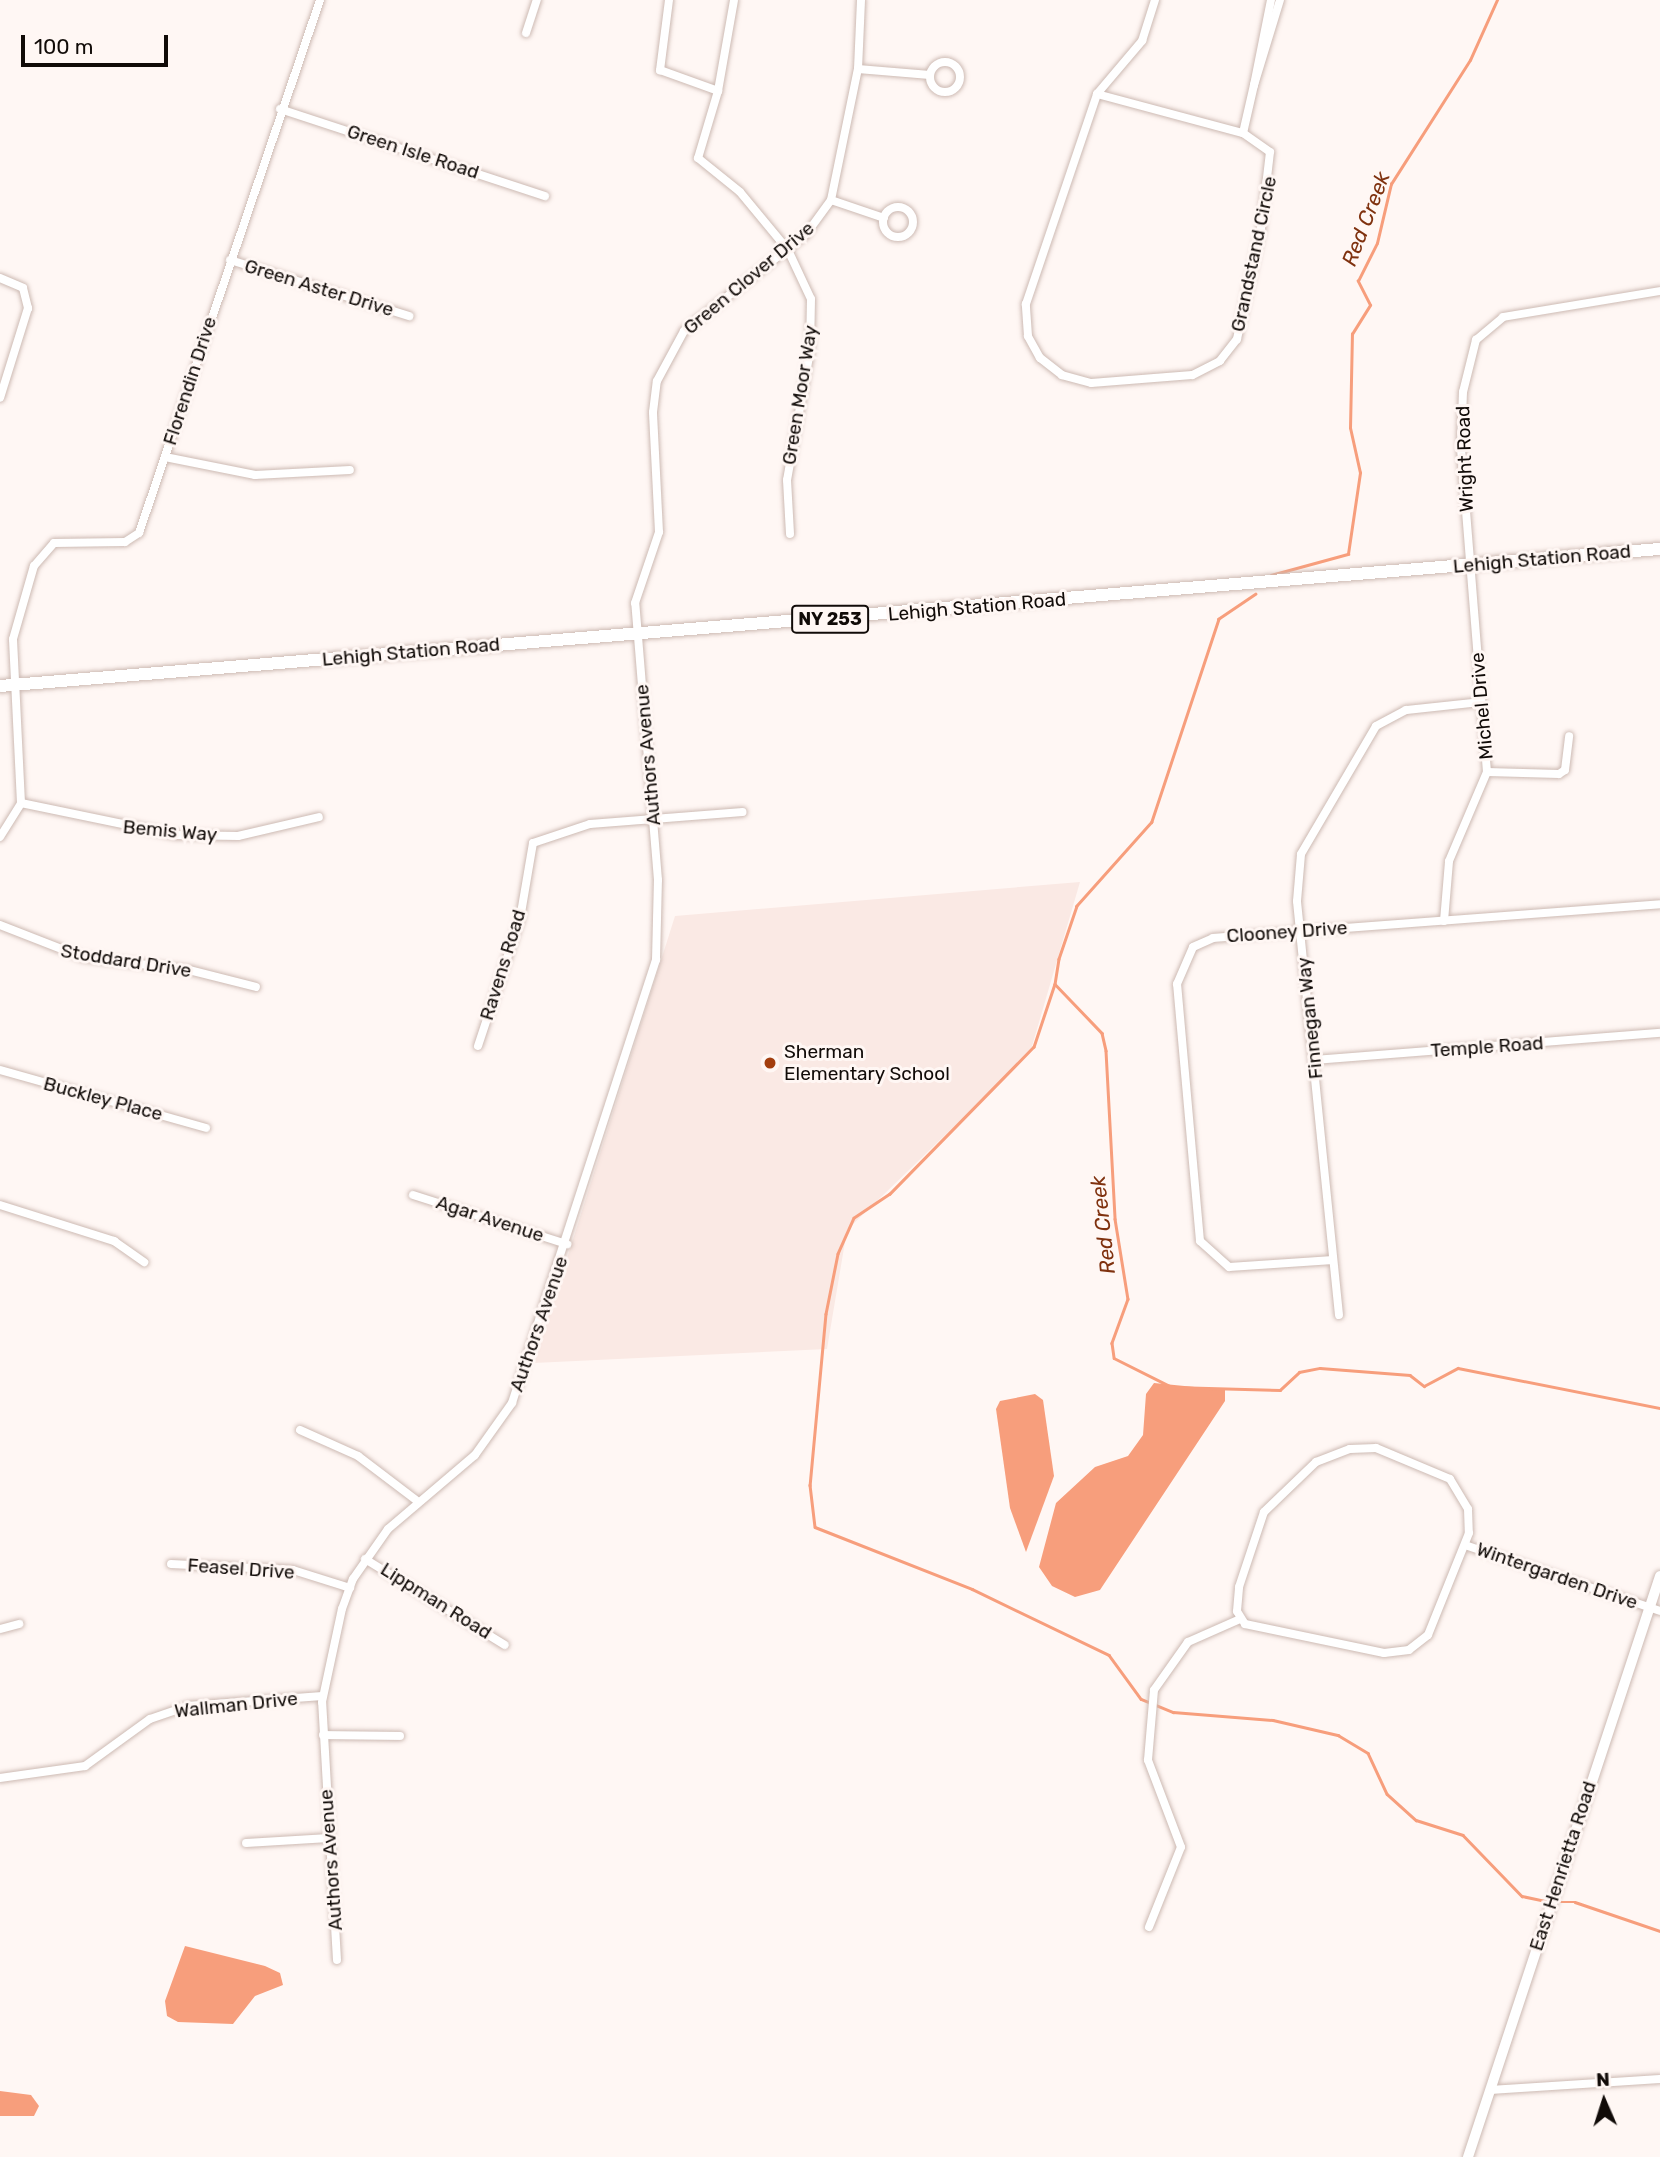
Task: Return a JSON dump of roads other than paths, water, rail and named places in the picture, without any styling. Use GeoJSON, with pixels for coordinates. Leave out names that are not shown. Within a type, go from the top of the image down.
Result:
{"type":"FeatureCollection","features":[{"type":"Feature","properties":{"kind":"main road","name":"Lehigh Station Road"},"geometry":{"type":"LineString","coordinates":[[0,686],[1660,549]]}},
{"type":"Feature","properties":{"kind":"main road","name":"East Henrietta Road"},"geometry":{"type":"LineString","coordinates":[[1468,2157],[1548,1909],[1655,1609],[1660,1576]]}},
{"type":"Feature","properties":{"kind":"street","name":"Florendin Drive"},"geometry":{"type":"LineString","coordinates":[[15,685],[13,639],[41,554],[54,543],[133,538],[165,457],[280,109],[320,0]]}},
{"type":"Feature","properties":{"kind":"street"},"geometry":{"type":"LineString","coordinates":[[526,33],[537,0]]}},
{"type":"Feature","properties":{"kind":"street"},"geometry":{"type":"LineString","coordinates":[[669,0],[660,70],[718,91]]}},
{"type":"Feature","properties":{"kind":"street","name":"Green Moor Way"},"geometry":{"type":"LineString","coordinates":[[734,0],[718,91],[698,158],[740,192],[788,250],[813,316],[788,463],[790,534]]}},
{"type":"Feature","properties":{"kind":"street","name":"Green Clover Drive"},"geometry":{"type":"LineString","coordinates":[[639,634],[635,594],[659,533],[653,412],[662,367],[696,320],[788,250],[831,200],[858,69],[861,0]]}},
{"type":"Feature","properties":{"kind":"street","name":"Grandstand Circle"},"geometry":{"type":"LineString","coordinates":[[1097,94],[1242,133],[1263,142],[1272,167],[1237,339],[1220,361],[1192,375],[1091,383],[1062,375],[1040,359],[1028,336],[1026,304],[1097,94],[1142,41],[1155,0]]}},
{"type":"Feature","properties":{"kind":"street"},"geometry":{"type":"LineString","coordinates":[[1254,85],[1251,79],[1271,0]]}},
{"type":"Feature","properties":{"kind":"street"},"geometry":{"type":"LineString","coordinates":[[1242,133],[1280,0]]}},
{"type":"Feature","properties":{"kind":"street"},"geometry":{"type":"LineString","coordinates":[[858,69],[930,75]]}},
{"type":"Feature","properties":{"kind":"street","name":"Green Isle Road"},"geometry":{"type":"LineString","coordinates":[[280,109],[545,195]]}},
{"type":"Feature","properties":{"kind":"street"},"geometry":{"type":"LineString","coordinates":[[831,200],[884,218]]}},
{"type":"Feature","properties":{"kind":"street","name":"Green Aster Drive"},"geometry":{"type":"LineString","coordinates":[[230,260],[408,316]]}},
{"type":"Feature","properties":{"kind":"street"},"geometry":{"type":"LineString","coordinates":[[0,278],[23,288],[28,308],[0,398]]}},
{"type":"Feature","properties":{"kind":"street","name":"Wright Road"},"geometry":{"type":"LineString","coordinates":[[1470,565],[1461,416],[1481,330],[1503,317],[1660,291]]}},
{"type":"Feature","properties":{"kind":"street"},"geometry":{"type":"LineString","coordinates":[[165,457],[255,475],[350,470]]}},
{"type":"Feature","properties":{"kind":"street","name":"Michel Drive"},"geometry":{"type":"LineString","coordinates":[[1444,921],[1449,861],[1487,772],[1470,565]]}},
{"type":"Feature","properties":{"kind":"street","name":"Authors Avenue"},"geometry":{"type":"LineString","coordinates":[[337,1960],[322,1696],[350,1588],[366,1559],[416,1500],[475,1455],[498,1427],[524,1375],[656,960],[653,819],[639,634]]}},
{"type":"Feature","properties":{"kind":"street"},"geometry":{"type":"LineString","coordinates":[[0,836],[21,803],[15,685]]}},
{"type":"Feature","properties":{"kind":"street","name":"Finnegan Way"},"geometry":{"type":"LineString","coordinates":[[1339,1315],[1301,930],[1301,854],[1368,733],[1406,710],[1481,702]]}},
{"type":"Feature","properties":{"kind":"street"},"geometry":{"type":"LineString","coordinates":[[1487,772],[1559,774],[1566,770],[1569,736]]}},
{"type":"Feature","properties":{"kind":"street","name":"Bemis Way"},"geometry":{"type":"LineString","coordinates":[[21,803],[176,835],[239,836],[319,817]]}},
{"type":"Feature","properties":{"kind":"street"},"geometry":{"type":"LineString","coordinates":[[653,819],[743,812]]}},
{"type":"Feature","properties":{"kind":"street","name":"Ravens Road"},"geometry":{"type":"LineString","coordinates":[[478,1046],[520,919],[533,843],[566,828],[653,819]]}},
{"type":"Feature","properties":{"kind":"street","name":"Clooney Drive"},"geometry":{"type":"LineString","coordinates":[[1333,1260],[1229,1267],[1208,1254],[1199,1234],[1180,966],[1206,940],[1301,930],[1660,904]]}},
{"type":"Feature","properties":{"kind":"street","name":"Stoddard Drive"},"geometry":{"type":"LineString","coordinates":[[0,925],[82,957],[189,970],[256,987]]}},
{"type":"Feature","properties":{"kind":"street","name":"Temple Road"},"geometry":{"type":"LineString","coordinates":[[1315,1060],[1660,1033]]}},
{"type":"Feature","properties":{"kind":"street","name":"Buckley Place"},"geometry":{"type":"LineString","coordinates":[[0,1070],[206,1128]]}},
{"type":"Feature","properties":{"kind":"street","name":"Agar Avenue"},"geometry":{"type":"LineString","coordinates":[[414,1195],[567,1244]]}},
{"type":"Feature","properties":{"kind":"street"},"geometry":{"type":"LineString","coordinates":[[0,1205],[114,1241],[144,1262]]}},
{"type":"Feature","properties":{"kind":"street"},"geometry":{"type":"LineString","coordinates":[[300,1430],[358,1456],[416,1500]]}},
{"type":"Feature","properties":{"kind":"street"},"geometry":{"type":"LineString","coordinates":[[1376,1448],[1450,1479],[1468,1509],[1465,1545],[1436,1623],[1409,1650],[1368,1651],[1253,1629],[1240,1619],[1239,1587],[1264,1513],[1296,1476],[1334,1453],[1376,1448]]}},
{"type":"Feature","properties":{"kind":"street","name":"Wintergarden Drive"},"geometry":{"type":"LineString","coordinates":[[1465,1545],[1655,1609]]}},
{"type":"Feature","properties":{"kind":"street","name":"Lippman Road"},"geometry":{"type":"LineString","coordinates":[[366,1559],[505,1646]]}},
{"type":"Feature","properties":{"kind":"street","name":"Feasel Drive"},"geometry":{"type":"LineString","coordinates":[[172,1564],[293,1570],[350,1588]]}},
{"type":"Feature","properties":{"kind":"street"},"geometry":{"type":"LineString","coordinates":[[1149,1927],[1181,1847],[1154,1787],[1150,1710],[1152,1700],[1163,1671],[1188,1642],[1240,1619]]}},
{"type":"Feature","properties":{"kind":"street"},"geometry":{"type":"LineString","coordinates":[[0,1629],[19,1624]]}},
{"type":"Feature","properties":{"kind":"street","name":"Wallman Drive"},"geometry":{"type":"LineString","coordinates":[[0,1778],[85,1766],[150,1719],[178,1709],[322,1696]]}},
{"type":"Feature","properties":{"kind":"street"},"geometry":{"type":"LineString","coordinates":[[323,1735],[400,1736]]}},
{"type":"Feature","properties":{"kind":"street"},"geometry":{"type":"LineString","coordinates":[[246,1843],[329,1838]]}},
{"type":"Feature","properties":{"kind":"street"},"geometry":{"type":"LineString","coordinates":[[1490,2090],[1660,2079]]}},
{"type":"Feature","properties":{"kind":"waterway","name":"Red Creek"},"geometry":{"type":"LineString","coordinates":[[1271,575],[1348,554],[1360,473],[1350,428],[1352,334],[1370,305],[1358,281],[1377,243],[1391,184],[1470,60],[1497,0]]}},
{"type":"Feature","properties":{"kind":"waterway","name":"Red Creek"},"geometry":{"type":"LineString","coordinates":[[1256,594],[1219,619],[1152,822],[1077,906],[1059,959],[1055,984],[1102,1033],[1106,1051],[1115,1219],[1128,1299],[1112,1343],[1114,1358],[1172,1387],[1280,1390],[1299,1372],[1320,1368],[1410,1375],[1424,1386],[1458,1368],[1660,1408]]}},
{"type":"Feature","properties":{"kind":"waterway"},"geometry":{"type":"LineString","coordinates":[[1055,984],[1034,1047],[890,1194],[854,1218],[838,1254],[826,1314],[810,1485],[815,1527],[972,1589],[1109,1655],[1141,1699],[1173,1712],[1273,1720],[1338,1735],[1368,1753],[1387,1794],[1416,1820],[1463,1835],[1522,1896],[1550,1902]]}},
{"type":"Feature","properties":{"kind":"waterway"},"geometry":{"type":"LineString","coordinates":[[1557,1902],[1575,1902],[1660,1931]]}},
{"type":"Feature","properties":{"kind":"place","name":"Sherman Elementary School"},"geometry":{"type":"Point","coordinates":[770,1063]}}]}
